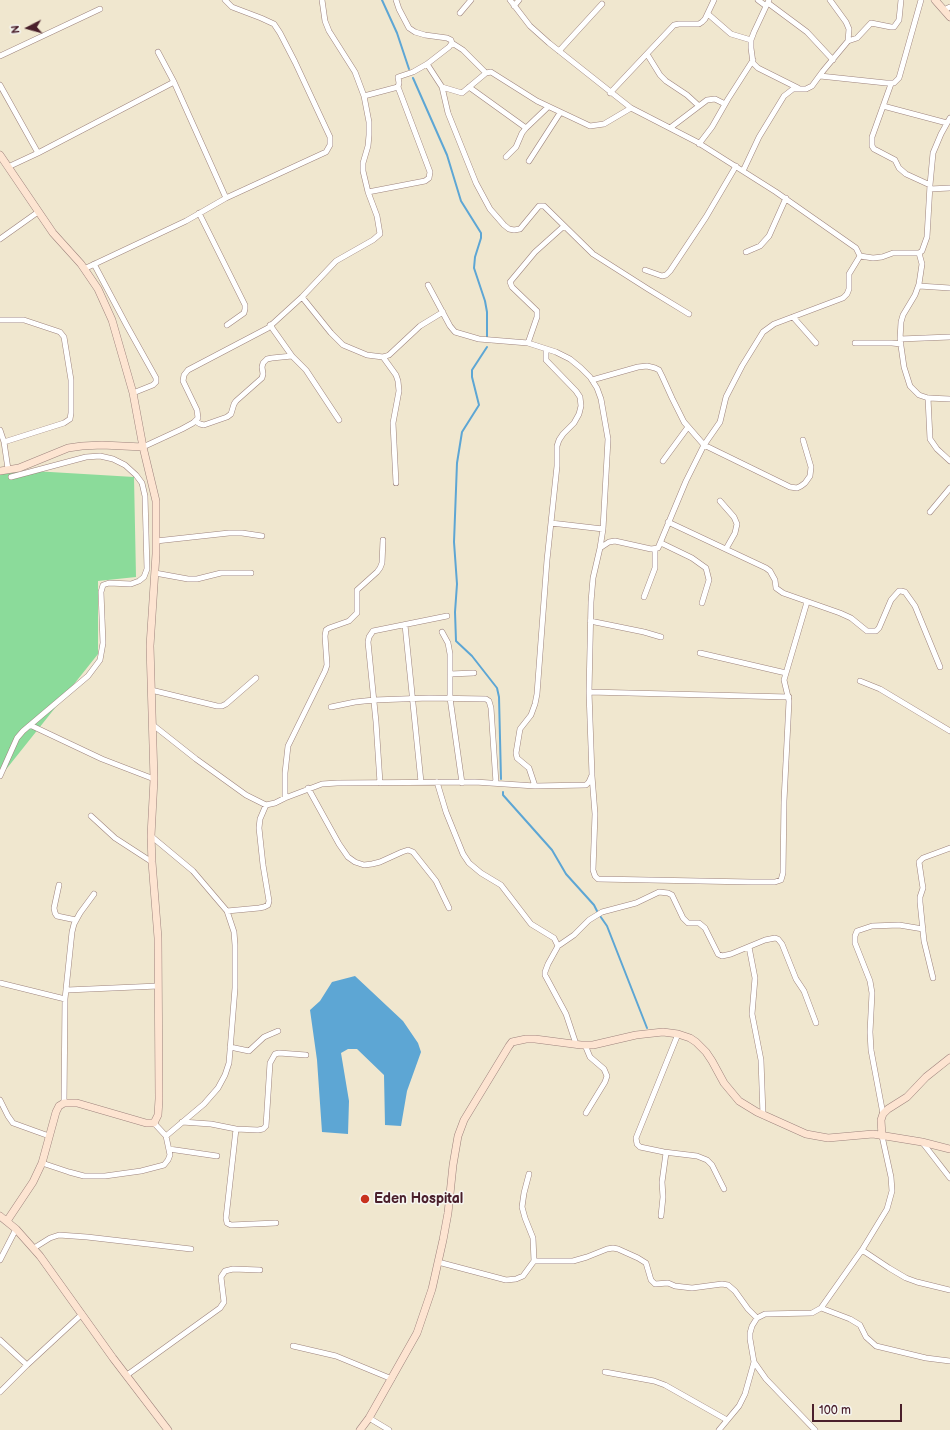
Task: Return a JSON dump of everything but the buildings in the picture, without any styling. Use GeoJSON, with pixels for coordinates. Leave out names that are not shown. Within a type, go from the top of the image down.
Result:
{"type":"FeatureCollection","features":[{"type":"Feature","properties":{"kind":"street"},"geometry":{"type":"LineString","coordinates":[[84,269],[199,213],[226,198],[326,152],[330,145],[330,137],[327,130],[295,62],[274,24],[232,7],[225,0]]}},
{"type":"Feature","properties":{"kind":"street"},"geometry":{"type":"LineString","coordinates":[[9,473],[68,448],[102,445],[143,447],[182,429],[195,421],[198,418],[197,410],[183,381],[184,375],[188,370],[270,325],[302,297],[336,261],[373,240],[380,234],[377,216],[362,171],[362,163],[368,146],[369,135],[369,122],[364,96],[355,72],[329,31],[325,21],[322,0]]}},
{"type":"Feature","properties":{"kind":"street"},"geometry":{"type":"LineString","coordinates":[[396,0],[409,28],[415,32],[425,35],[447,38],[451,40],[452,43],[463,50],[486,73]]}},
{"type":"Feature","properties":{"kind":"street"},"geometry":{"type":"LineString","coordinates":[[460,13],[471,0]]}},
{"type":"Feature","properties":{"kind":"street"},"geometry":{"type":"LineString","coordinates":[[510,0],[530,26],[630,108],[699,144],[786,198],[853,245],[859,252],[860,256]]}},
{"type":"Feature","properties":{"kind":"street"},"geometry":{"type":"LineString","coordinates":[[514,6],[519,0]]}},
{"type":"Feature","properties":{"kind":"street"},"geometry":{"type":"LineString","coordinates":[[610,93],[674,25],[699,24],[702,22],[708,14],[714,0]]}},
{"type":"Feature","properties":{"kind":"street"},"geometry":{"type":"LineString","coordinates":[[758,0],[768,3],[808,32],[833,60]]}},
{"type":"Feature","properties":{"kind":"street"},"geometry":{"type":"LineString","coordinates":[[830,0],[846,22],[849,29],[848,41]]}},
{"type":"Feature","properties":{"kind":"street"},"geometry":{"type":"LineString","coordinates":[[768,3],[751,40],[752,60],[758,68],[798,88],[803,89],[810,88],[848,41],[857,38],[871,22],[894,27],[899,20],[901,0]]}},
{"type":"Feature","properties":{"kind":"street"},"geometry":{"type":"LineString","coordinates":[[820,76],[890,84],[894,83],[899,78],[921,0]]}},
{"type":"Feature","properties":{"kind":"street"},"geometry":{"type":"LineString","coordinates":[[935,0],[947,9],[950,17]]}},
{"type":"Feature","properties":{"kind":"street"},"geometry":{"type":"LineString","coordinates":[[559,51],[602,4]]}},
{"type":"Feature","properties":{"kind":"street"},"geometry":{"type":"LineString","coordinates":[[0,56],[100,9]]}},
{"type":"Feature","properties":{"kind":"street"},"geometry":{"type":"LineString","coordinates":[[708,14],[731,34],[751,40]]}},
{"type":"Feature","properties":{"kind":"street"},"geometry":{"type":"LineString","coordinates":[[368,192],[425,181],[429,178],[430,172],[398,87],[398,76],[413,72],[427,64],[450,47],[452,43]]}},
{"type":"Feature","properties":{"kind":"street"},"geometry":{"type":"LineString","coordinates":[[158,52],[174,82],[226,198]]}},
{"type":"Feature","properties":{"kind":"street"},"geometry":{"type":"LineString","coordinates":[[647,54],[660,75],[699,106]]}},
{"type":"Feature","properties":{"kind":"street"},"geometry":{"type":"LineString","coordinates":[[699,144],[712,127],[752,60]]}},
{"type":"Feature","properties":{"kind":"street"},"geometry":{"type":"LineString","coordinates":[[427,64],[442,87],[448,112],[476,183],[490,209],[504,225],[509,229],[520,229],[539,206],[544,206],[560,229],[631,279],[689,314]]}},
{"type":"Feature","properties":{"kind":"street"},"geometry":{"type":"LineString","coordinates":[[442,87],[460,93],[464,92],[486,73],[491,72],[548,107],[593,126],[610,121],[630,108]]}},
{"type":"Feature","properties":{"kind":"street"},"geometry":{"type":"LineString","coordinates":[[8,167],[38,154],[174,82]]}},
{"type":"Feature","properties":{"kind":"street"},"geometry":{"type":"LineString","coordinates":[[890,84],[872,137],[871,143],[874,149],[896,160],[899,168],[906,174],[930,187],[950,188]]}},
{"type":"Feature","properties":{"kind":"street"},"geometry":{"type":"LineString","coordinates":[[0,85],[38,154]]}},
{"type":"Feature","properties":{"kind":"street"},"geometry":{"type":"LineString","coordinates":[[364,96],[398,87]]}},
{"type":"Feature","properties":{"kind":"street"},"geometry":{"type":"LineString","coordinates":[[468,87],[526,128]]}},
{"type":"Feature","properties":{"kind":"street"},"geometry":{"type":"LineString","coordinates":[[743,171],[759,137],[784,96],[789,91],[798,88]]}},
{"type":"Feature","properties":{"kind":"street"},"geometry":{"type":"LineString","coordinates":[[670,128],[712,98],[725,104]]}},
{"type":"Feature","properties":{"kind":"street"},"geometry":{"type":"LineString","coordinates":[[883,106],[949,121],[933,153],[927,237],[922,251],[919,253]]}},
{"type":"Feature","properties":{"kind":"street"},"geometry":{"type":"LineString","coordinates":[[506,157],[516,147],[522,133],[526,128],[548,107]]}},
{"type":"Feature","properties":{"kind":"street"},"geometry":{"type":"LineString","coordinates":[[529,161],[560,113]]}},
{"type":"Feature","properties":{"kind":"street"},"geometry":{"type":"LineString","coordinates":[[0,155],[57,238],[84,269],[98,289],[112,320],[126,364],[156,501],[155,573],[150,646],[154,779],[151,836],[158,938],[159,1099],[158,1115],[154,1123]]}},
{"type":"Feature","properties":{"kind":"street"},"geometry":{"type":"LineString","coordinates":[[645,270],[662,276],[666,275],[670,271],[706,217],[736,166]]}},
{"type":"Feature","properties":{"kind":"street"},"geometry":{"type":"LineString","coordinates":[[746,252],[760,246],[769,236],[786,198]]}},
{"type":"Feature","properties":{"kind":"street"},"geometry":{"type":"LineString","coordinates":[[0,240],[38,212]]}},
{"type":"Feature","properties":{"kind":"street"},"geometry":{"type":"LineString","coordinates":[[199,213],[245,306],[244,313],[227,325]]}},
{"type":"Feature","properties":{"kind":"street"},"geometry":{"type":"LineString","coordinates":[[528,343],[537,317],[537,311],[512,287],[510,282],[535,252],[560,229]]}},
{"type":"Feature","properties":{"kind":"street"},"geometry":{"type":"LineString","coordinates":[[860,256],[873,258],[899,252],[919,253]]}},
{"type":"Feature","properties":{"kind":"street"},"geometry":{"type":"LineString","coordinates":[[919,253],[922,264],[919,286],[903,315],[901,322],[901,341],[904,367],[910,386],[919,395],[928,398],[950,399]]}},
{"type":"Feature","properties":{"kind":"street"},"geometry":{"type":"LineString","coordinates":[[655,549],[658,548],[661,542],[686,481],[704,445],[720,422],[724,402],[743,364],[763,332],[774,324],[843,298],[848,289],[849,274],[860,256]]}},
{"type":"Feature","properties":{"kind":"street"},"geometry":{"type":"LineString","coordinates":[[94,264],[156,378],[156,382],[153,385],[133,393]]}},
{"type":"Feature","properties":{"kind":"street"},"geometry":{"type":"LineString","coordinates":[[428,285],[450,326],[455,332],[479,339],[528,343],[556,352],[570,359],[581,368],[592,380],[601,399],[608,439],[603,529],[593,578],[590,620],[589,692],[595,814],[593,870],[598,879],[713,882],[778,881],[782,877],[784,873],[784,800],[789,697],[784,684],[807,602]]}},
{"type":"Feature","properties":{"kind":"street"},"geometry":{"type":"LineString","coordinates":[[919,286],[950,288]]}},
{"type":"Feature","properties":{"kind":"street"},"geometry":{"type":"LineString","coordinates":[[302,297],[331,333],[343,345],[368,355],[383,357],[389,355],[420,326],[443,312]]}},
{"type":"Feature","properties":{"kind":"street"},"geometry":{"type":"LineString","coordinates":[[793,317],[816,343]]}},
{"type":"Feature","properties":{"kind":"street"},"geometry":{"type":"LineString","coordinates":[[0,320],[24,320],[60,332],[64,337],[71,380],[70,419],[4,442]]}},
{"type":"Feature","properties":{"kind":"street"},"geometry":{"type":"LineString","coordinates":[[270,325],[292,356],[306,370],[339,420]]}},
{"type":"Feature","properties":{"kind":"street"},"geometry":{"type":"LineString","coordinates":[[855,343],[892,343],[950,337]]}},
{"type":"Feature","properties":{"kind":"street"},"geometry":{"type":"LineString","coordinates":[[535,786],[529,768],[518,758],[516,753],[520,729],[531,715],[537,694],[551,523],[558,461],[557,446],[563,434],[574,423],[579,414],[581,400],[573,387],[548,363],[545,356],[546,349]]}},
{"type":"Feature","properties":{"kind":"street"},"geometry":{"type":"LineString","coordinates":[[195,421],[204,425],[228,417],[231,414],[236,401],[262,378],[263,363],[267,359],[292,356]]}},
{"type":"Feature","properties":{"kind":"street"},"geometry":{"type":"LineString","coordinates":[[383,357],[396,375],[398,381],[394,423],[396,483]]}},
{"type":"Feature","properties":{"kind":"street"},"geometry":{"type":"LineString","coordinates":[[592,380],[638,367],[647,366],[659,370],[688,427],[698,436],[704,445],[779,483],[794,488],[801,486],[810,476],[811,467],[803,440]]}},
{"type":"Feature","properties":{"kind":"street"},"geometry":{"type":"LineString","coordinates":[[928,398],[930,439],[937,449],[950,461]]}},
{"type":"Feature","properties":{"kind":"street"},"geometry":{"type":"LineString","coordinates":[[663,461],[688,427]]}},
{"type":"Feature","properties":{"kind":"street"},"geometry":{"type":"LineString","coordinates":[[0,430],[4,442],[9,473]]}},
{"type":"Feature","properties":{"kind":"street"},"geometry":{"type":"LineString","coordinates":[[0,471],[9,473],[86,457],[100,456],[113,459],[125,465],[142,483],[145,496],[147,569],[144,577],[139,581],[131,584],[109,584],[103,586],[101,592],[103,643],[100,660],[88,676],[30,725],[17,738],[0,776]]}},
{"type":"Feature","properties":{"kind":"street"},"geometry":{"type":"LineString","coordinates":[[930,512],[950,488]]}},
{"type":"Feature","properties":{"kind":"street"},"geometry":{"type":"LineString","coordinates":[[720,500],[734,517],[737,524],[726,549]]}},
{"type":"Feature","properties":{"kind":"street"},"geometry":{"type":"LineString","coordinates":[[668,522],[770,571],[778,590],[851,618],[867,631],[872,632],[879,628],[888,605],[895,594],[901,591],[905,592],[914,606],[940,667]]}},
{"type":"Feature","properties":{"kind":"street"},"geometry":{"type":"LineString","coordinates":[[551,523],[603,529]]}},
{"type":"Feature","properties":{"kind":"street"},"geometry":{"type":"LineString","coordinates":[[156,541],[229,533],[262,536]]}},
{"type":"Feature","properties":{"kind":"street"},"geometry":{"type":"LineString","coordinates":[[285,798],[285,773],[288,746],[327,665],[326,630],[354,618],[357,613],[357,590],[380,568],[383,540]]}},
{"type":"Feature","properties":{"kind":"street"},"geometry":{"type":"LineString","coordinates":[[600,548],[615,540],[655,549]]}},
{"type":"Feature","properties":{"kind":"street"},"geometry":{"type":"LineString","coordinates":[[661,542],[692,558],[706,568],[709,580],[702,603]]}},
{"type":"Feature","properties":{"kind":"street"},"geometry":{"type":"LineString","coordinates":[[644,597],[655,568],[655,549]]}},
{"type":"Feature","properties":{"kind":"street"},"geometry":{"type":"LineString","coordinates":[[155,573],[188,579],[221,573],[251,573]]}},
{"type":"Feature","properties":{"kind":"street"},"geometry":{"type":"LineString","coordinates":[[380,783],[368,642],[370,634],[378,630],[447,616]]}},
{"type":"Feature","properties":{"kind":"street"},"geometry":{"type":"LineString","coordinates":[[590,620],[661,637]]}},
{"type":"Feature","properties":{"kind":"street"},"geometry":{"type":"LineString","coordinates":[[405,625],[421,782]]}},
{"type":"Feature","properties":{"kind":"street"},"geometry":{"type":"LineString","coordinates":[[442,632],[448,643],[450,654],[450,698],[462,783]]}},
{"type":"Feature","properties":{"kind":"street"},"geometry":{"type":"LineString","coordinates":[[700,653],[786,673]]}},
{"type":"Feature","properties":{"kind":"street"},"geometry":{"type":"LineString","coordinates":[[450,674],[474,673]]}},
{"type":"Feature","properties":{"kind":"street"},"geometry":{"type":"LineString","coordinates":[[151,690],[210,705],[222,706],[231,701],[256,678]]}},
{"type":"Feature","properties":{"kind":"street"},"geometry":{"type":"LineString","coordinates":[[860,681],[880,689],[950,731]]}},
{"type":"Feature","properties":{"kind":"street"},"geometry":{"type":"LineString","coordinates":[[589,692],[789,697]]}},
{"type":"Feature","properties":{"kind":"street"},"geometry":{"type":"LineString","coordinates":[[331,707],[359,701],[374,700],[450,698],[486,699],[489,701],[491,708],[496,783]]}},
{"type":"Feature","properties":{"kind":"street"},"geometry":{"type":"LineString","coordinates":[[30,725],[102,759],[154,779]]}},
{"type":"Feature","properties":{"kind":"street"},"geometry":{"type":"LineString","coordinates":[[153,725],[196,759],[246,795],[266,805],[275,804],[308,788],[322,784],[437,782],[496,783],[535,786],[586,785],[592,775]]}},
{"type":"Feature","properties":{"kind":"street"},"geometry":{"type":"LineString","coordinates":[[437,782],[446,812],[463,854],[469,863],[480,873],[500,885],[531,924],[554,938],[558,946]]}},
{"type":"Feature","properties":{"kind":"street"},"geometry":{"type":"LineString","coordinates":[[308,788],[339,844],[348,857],[355,862],[364,865],[380,862],[408,850],[413,852],[436,881],[449,908]]}},
{"type":"Feature","properties":{"kind":"street"},"geometry":{"type":"LineString","coordinates":[[227,911],[259,908],[268,905],[269,901],[259,828],[260,818],[266,805]]}},
{"type":"Feature","properties":{"kind":"street"},"geometry":{"type":"LineString","coordinates":[[91,816],[115,838],[152,862]]}},
{"type":"Feature","properties":{"kind":"street"},"geometry":{"type":"LineString","coordinates":[[151,836],[193,871],[227,911],[234,932],[235,945],[235,988],[229,1063],[225,1075],[218,1088],[204,1104],[166,1136]]}},
{"type":"Feature","properties":{"kind":"street"},"geometry":{"type":"LineString","coordinates":[[933,978],[925,946],[920,902],[923,888],[919,862],[923,858],[950,848]]}},
{"type":"Feature","properties":{"kind":"street"},"geometry":{"type":"LineString","coordinates":[[59,885],[54,908],[55,913],[57,916],[76,920]]}},
{"type":"Feature","properties":{"kind":"street"},"geometry":{"type":"LineString","coordinates":[[576,1044],[566,1014],[545,975],[548,964],[558,946],[574,935],[589,920],[602,912],[636,903],[660,892],[668,893],[674,898],[688,923],[699,924],[706,928],[718,954],[725,956],[770,938],[778,939],[782,944],[796,979],[804,991],[816,1023]]}},
{"type":"Feature","properties":{"kind":"street"},"geometry":{"type":"LineString","coordinates":[[64,1102],[65,998],[72,932],[76,920],[94,894]]}},
{"type":"Feature","properties":{"kind":"street"},"geometry":{"type":"LineString","coordinates":[[883,1114],[871,1050],[872,993],[870,981],[856,943],[855,936],[857,931],[872,926],[898,925],[923,929]]}},
{"type":"Feature","properties":{"kind":"street"},"geometry":{"type":"LineString","coordinates":[[749,947],[755,978],[752,1014],[761,1060],[762,1115]]}},
{"type":"Feature","properties":{"kind":"street"},"geometry":{"type":"LineString","coordinates":[[0,983],[65,998]]}},
{"type":"Feature","properties":{"kind":"street"},"geometry":{"type":"LineString","coordinates":[[66,990],[158,986]]}},
{"type":"Feature","properties":{"kind":"street"},"geometry":{"type":"LineString","coordinates":[[230,1047],[249,1051],[264,1037],[278,1031]]}},
{"type":"Feature","properties":{"kind":"street"},"geometry":{"type":"LineString","coordinates":[[360,1430],[369,1418],[392,1379],[417,1333],[432,1289],[438,1262],[448,1213],[458,1136],[464,1120],[512,1042],[535,1039],[593,1045],[651,1033],[663,1032],[678,1034],[690,1038],[696,1042],[712,1061],[731,1093],[739,1101],[762,1115],[806,1134],[828,1138],[873,1134],[922,1142],[950,1149]]}},
{"type":"Feature","properties":{"kind":"street"},"geometry":{"type":"LineString","coordinates":[[678,1034],[636,1138],[637,1144],[640,1147],[666,1153],[697,1156],[707,1160],[712,1165],[724,1189]]}},
{"type":"Feature","properties":{"kind":"street"},"geometry":{"type":"LineString","coordinates":[[585,1045],[590,1057],[604,1069],[607,1076],[606,1082],[586,1113]]}},
{"type":"Feature","properties":{"kind":"street"},"geometry":{"type":"LineString","coordinates":[[182,1122],[258,1130],[263,1129],[266,1126],[270,1063],[275,1054],[306,1055]]}},
{"type":"Feature","properties":{"kind":"street"},"geometry":{"type":"LineString","coordinates":[[719,1430],[739,1406],[745,1394],[754,1362],[750,1333],[757,1318],[765,1314],[812,1313],[821,1308],[862,1250],[887,1209],[892,1191],[891,1178],[882,1136],[881,1120],[883,1114],[888,1109],[908,1097],[926,1077],[950,1058]]}},
{"type":"Feature","properties":{"kind":"street"},"geometry":{"type":"LineString","coordinates":[[0,1100],[13,1123],[49,1136]]}},
{"type":"Feature","properties":{"kind":"street"},"geometry":{"type":"LineString","coordinates":[[7,1221],[33,1182],[42,1163],[56,1112],[59,1106],[64,1102],[77,1104],[146,1123],[154,1123],[166,1136],[170,1155],[164,1165],[141,1172],[105,1176],[84,1176],[42,1163]]}},
{"type":"Feature","properties":{"kind":"street"},"geometry":{"type":"LineString","coordinates":[[236,1128],[226,1218],[227,1223],[231,1225],[276,1223]]}},
{"type":"Feature","properties":{"kind":"street"},"geometry":{"type":"LineString","coordinates":[[922,1142],[950,1178]]}},
{"type":"Feature","properties":{"kind":"street"},"geometry":{"type":"LineString","coordinates":[[169,1149],[217,1156]]}},
{"type":"Feature","properties":{"kind":"street"},"geometry":{"type":"LineString","coordinates":[[661,1216],[663,1201],[662,1182],[666,1153]]}},
{"type":"Feature","properties":{"kind":"street"},"geometry":{"type":"LineString","coordinates":[[438,1262],[506,1280],[520,1278],[523,1276],[534,1261],[533,1238],[522,1207],[529,1174]]}},
{"type":"Feature","properties":{"kind":"street"},"geometry":{"type":"LineString","coordinates":[[0,1216],[16,1229],[34,1248],[168,1430]]}},
{"type":"Feature","properties":{"kind":"street"},"geometry":{"type":"LineString","coordinates":[[0,1260],[16,1229]]}},
{"type":"Feature","properties":{"kind":"street"},"geometry":{"type":"LineString","coordinates":[[34,1248],[50,1238],[60,1235],[191,1249]]}},
{"type":"Feature","properties":{"kind":"street"},"geometry":{"type":"LineString","coordinates":[[534,1261],[573,1260],[613,1248],[618,1249],[646,1263],[650,1280],[655,1284],[668,1283],[675,1286],[692,1288],[722,1284],[728,1285],[735,1291],[748,1309],[757,1318]]}},
{"type":"Feature","properties":{"kind":"street"},"geometry":{"type":"LineString","coordinates":[[862,1250],[906,1278],[950,1290]]}},
{"type":"Feature","properties":{"kind":"street"},"geometry":{"type":"LineString","coordinates":[[127,1375],[220,1308],[224,1302],[221,1277],[225,1271],[233,1269],[260,1270]]}},
{"type":"Feature","properties":{"kind":"street"},"geometry":{"type":"LineString","coordinates":[[821,1308],[855,1321],[860,1325],[866,1337],[876,1346],[926,1358],[950,1360]]}},
{"type":"Feature","properties":{"kind":"street"},"geometry":{"type":"LineString","coordinates":[[0,1392],[26,1365],[82,1314]]}},
{"type":"Feature","properties":{"kind":"street"},"geometry":{"type":"LineString","coordinates":[[0,1340],[26,1365]]}},
{"type":"Feature","properties":{"kind":"street"},"geometry":{"type":"LineString","coordinates":[[293,1346],[336,1356],[392,1379]]}},
{"type":"Feature","properties":{"kind":"street"},"geometry":{"type":"LineString","coordinates":[[754,1362],[766,1379],[815,1430]]}},
{"type":"Feature","properties":{"kind":"street"},"geometry":{"type":"LineString","coordinates":[[605,1372],[654,1381],[665,1385],[727,1420]]}},
{"type":"Feature","properties":{"kind":"street"},"geometry":{"type":"LineString","coordinates":[[369,1418],[389,1430]]}},
{"type":"Feature","properties":{"kind":"green space"},"geometry":{"type":"Polygon","coordinates":[[[0,469],[134,477],[136,577],[98,581],[98,654],[0,777],[0,469]]]}},
{"type":"Feature","properties":{"kind":"water"},"geometry":{"type":"Polygon","coordinates":[[[355,976],[403,1021],[418,1043],[421,1052],[407,1091],[401,1126],[385,1125],[384,1075],[357,1049],[348,1049],[341,1053],[349,1101],[348,1134],[322,1132],[317,1060],[310,1010],[320,1001],[332,982],[355,976]]]}},
{"type":"Feature","properties":{"kind":"waterway"},"geometry":{"type":"LineString","coordinates":[[382,0],[397,33],[409,69]]}},
{"type":"Feature","properties":{"kind":"waterway"},"geometry":{"type":"LineString","coordinates":[[413,78],[447,155],[461,201],[481,233],[474,268],[485,301],[487,312],[487,337]]}},
{"type":"Feature","properties":{"kind":"waterway"},"geometry":{"type":"LineString","coordinates":[[487,347],[472,370],[472,377],[479,405],[462,432],[457,463],[454,542],[457,584],[455,612],[456,641],[472,656],[497,688],[499,697],[501,779]]}},
{"type":"Feature","properties":{"kind":"waterway"},"geometry":{"type":"LineString","coordinates":[[503,792],[503,795],[552,850],[566,874],[594,905],[607,926],[647,1028]]}},
{"type":"Feature","properties":{"kind":"place","name":"Eden Hospital"},"geometry":{"type":"Point","coordinates":[365,1199]}}]}
